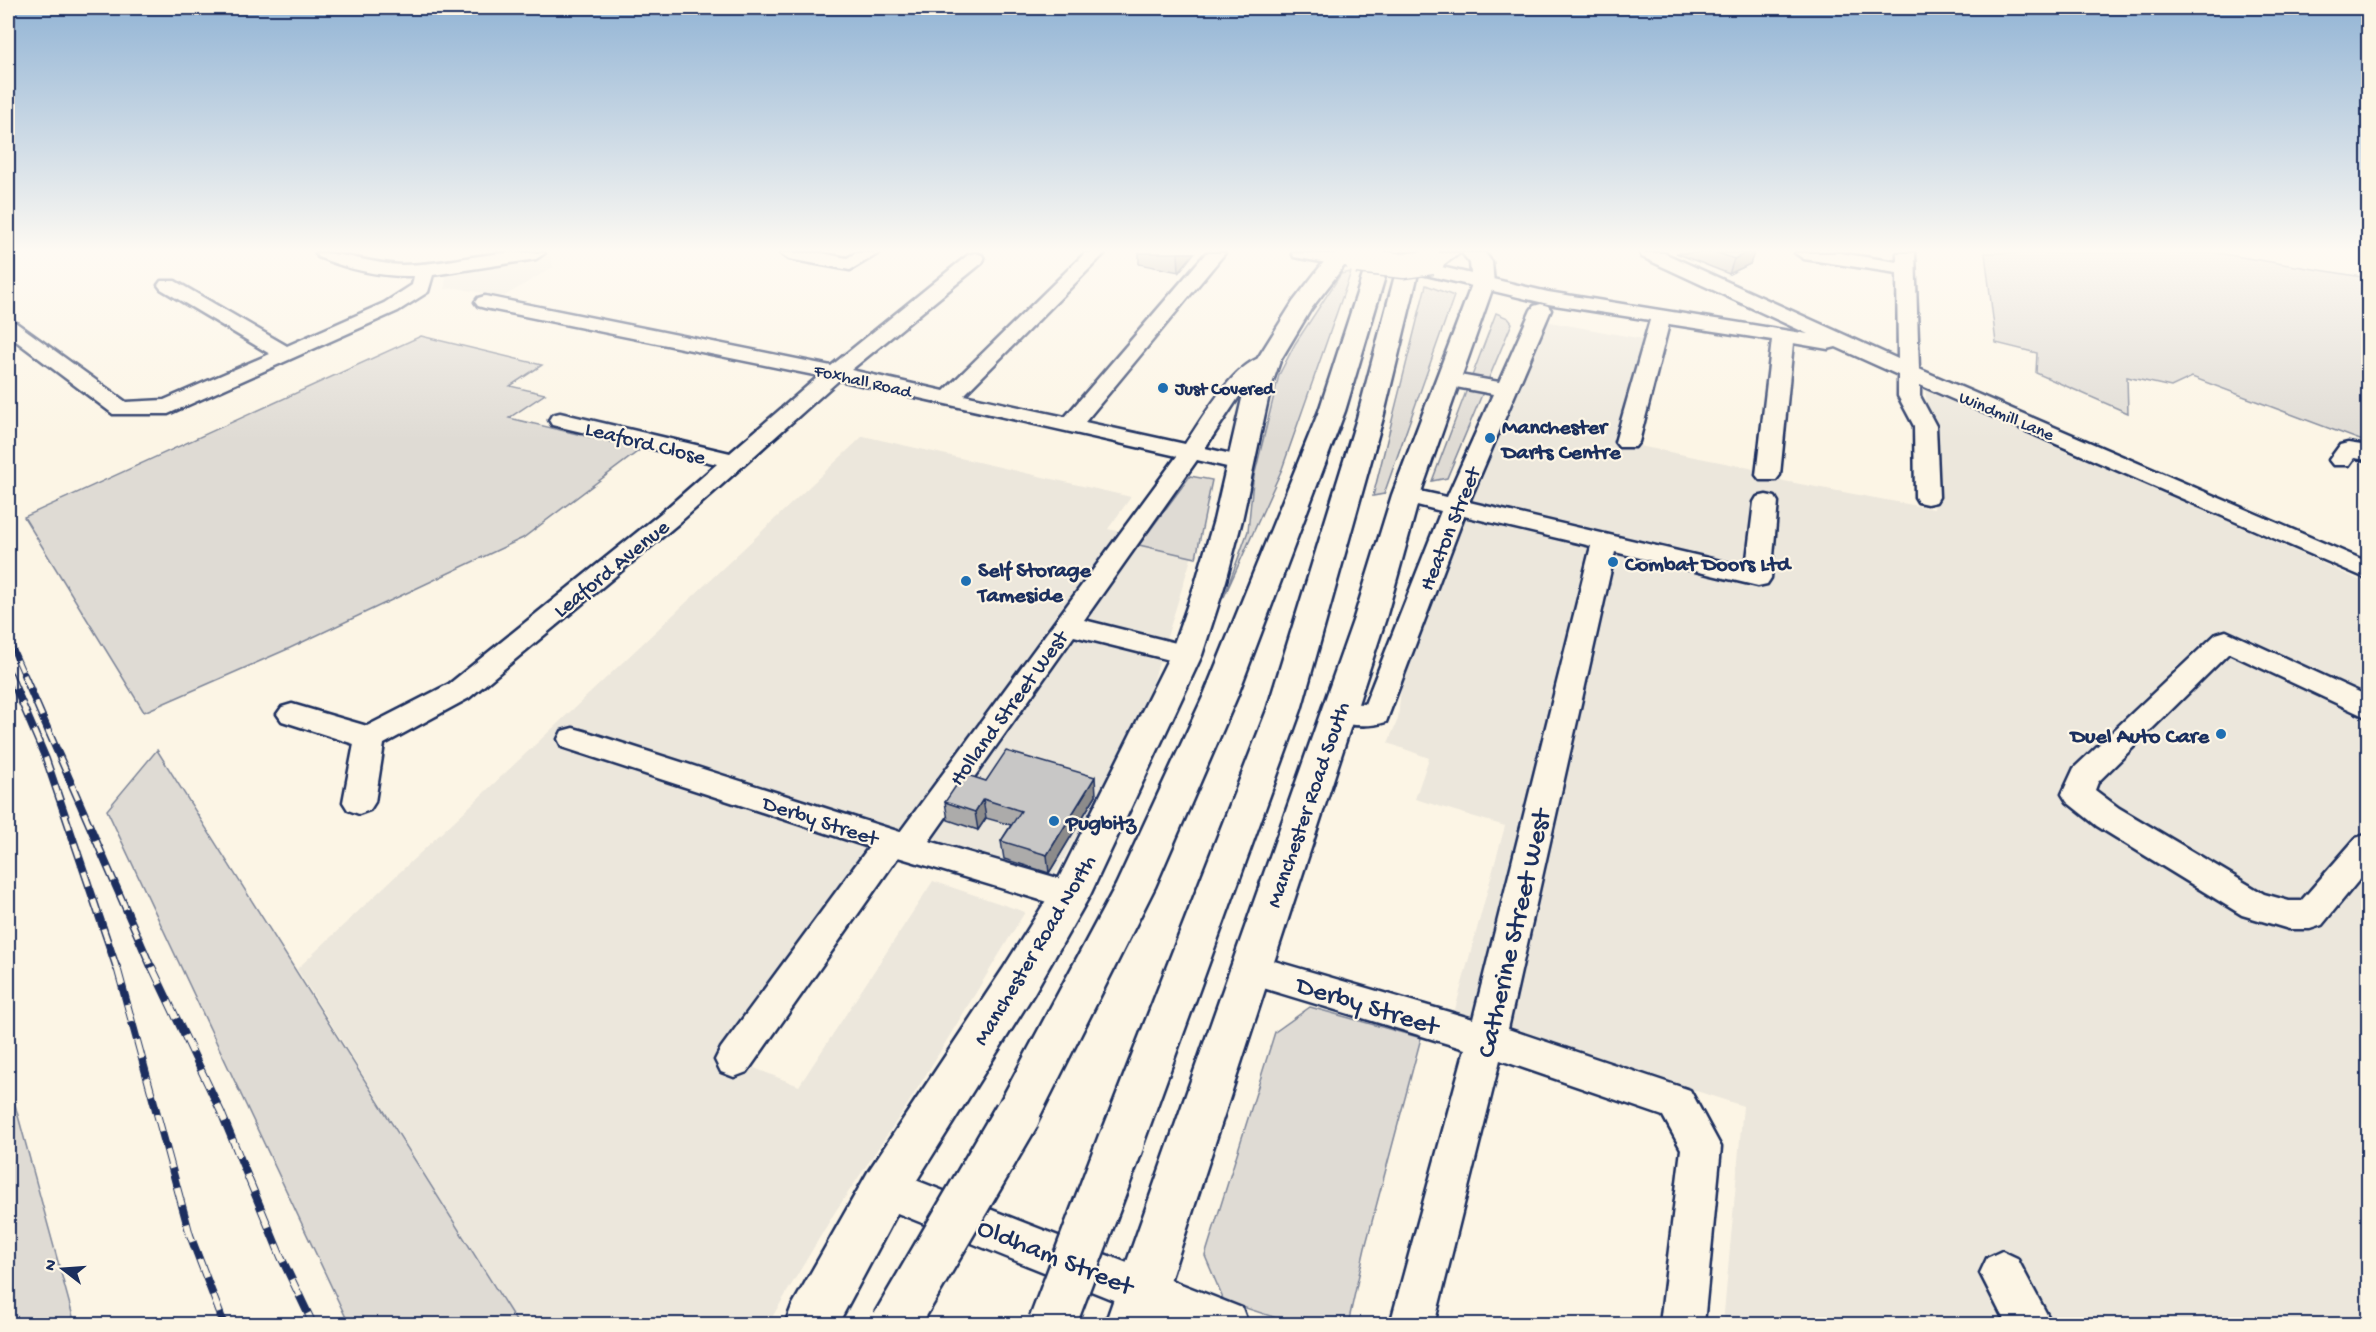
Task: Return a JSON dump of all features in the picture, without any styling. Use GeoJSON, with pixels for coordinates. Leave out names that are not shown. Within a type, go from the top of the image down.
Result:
{"type":"FeatureCollection","features":[{"type":"Feature","properties":{"kind":"main road","name":"Manchester Road North"},"geometry":{"type":"LineString","coordinates":[[810,1324],[885,1188],[1018,982],[1070,895],[1186,655],[1211,581],[1228,520],[1257,390],[1268,361],[1296,315]]}},
{"type":"Feature","properties":{"kind":"main road"},"geometry":{"type":"LineString","coordinates":[[895,1324],[1017,1115],[1135,887],[1220,697],[1332,411],[1375,315]]}},
{"type":"Feature","properties":{"kind":"main road"},"geometry":{"type":"LineString","coordinates":[[1052,1324],[1284,710],[1370,418],[1390,315]]}},
{"type":"Feature","properties":{"kind":"main road","name":"Manchester Road South"},"geometry":{"type":"LineString","coordinates":[[1137,1307],[1338,713],[1406,495],[1472,315]]}},
{"type":"Feature","properties":{"kind":"street"},"geometry":{"type":"LineString","coordinates":[[219,315],[285,354]]}},
{"type":"Feature","properties":{"kind":"street"},"geometry":{"type":"LineString","coordinates":[[8,326],[121,409],[168,407],[374,315]]}},
{"type":"Feature","properties":{"kind":"street","name":"Foxhall Road"},"geometry":{"type":"LineString","coordinates":[[550,315],[835,373],[1240,463]]}},
{"type":"Feature","properties":{"kind":"street","name":"Leaford Avenue"},"geometry":{"type":"LineString","coordinates":[[370,738],[459,691],[670,518],[835,373],[906,315]]}},
{"type":"Feature","properties":{"kind":"street"},"geometry":{"type":"LineString","coordinates":[[948,399],[1033,315]]}},
{"type":"Feature","properties":{"kind":"street"},"geometry":{"type":"LineString","coordinates":[[1071,424],[1163,315]]}},
{"type":"Feature","properties":{"kind":"street","name":"Heaton Street"},"geometry":{"type":"LineString","coordinates":[[1338,713],[1376,715],[1455,507],[1539,315]]}},
{"type":"Feature","properties":{"kind":"street"},"geometry":{"type":"LineString","coordinates":[[1644,315],[1783,338],[1856,346]]}},
{"type":"Feature","properties":{"kind":"street","name":"Windmill Lane"},"geometry":{"type":"LineString","coordinates":[[1787,315],[1908,372],[2368,571]]}},
{"type":"Feature","properties":{"kind":"street"},"geometry":{"type":"LineString","coordinates":[[1909,315],[1909,396],[1925,426],[1927,497]]}},
{"type":"Feature","properties":{"kind":"street"},"geometry":{"type":"LineString","coordinates":[[1627,442],[1661,317]]}},
{"type":"Feature","properties":{"kind":"street"},"geometry":{"type":"LineString","coordinates":[[1768,475],[1783,338]]}},
{"type":"Feature","properties":{"kind":"street","name":"Holland Street West"},"geometry":{"type":"LineString","coordinates":[[734,1060],[1067,625],[1192,451],[1236,385],[1268,361]]}},
{"type":"Feature","properties":{"kind":"street"},"geometry":{"type":"LineString","coordinates":[[1448,380],[1505,390]]}},
{"type":"Feature","properties":{"kind":"street","name":"Leaford Close"},"geometry":{"type":"LineString","coordinates":[[560,420],[732,462]]}},
{"type":"Feature","properties":{"kind":"street"},"geometry":{"type":"LineString","coordinates":[[2341,460],[2348,450],[2368,453]]}},
{"type":"Feature","properties":{"kind":"street"},"geometry":{"type":"LineString","coordinates":[[1406,495],[1604,544],[1758,578],[1766,502]]}},
{"type":"Feature","properties":{"kind":"street","name":"Catherine Street West"},"geometry":{"type":"LineString","coordinates":[[1413,1322],[1487,1039],[1604,544]]}},
{"type":"Feature","properties":{"kind":"street"},"geometry":{"type":"LineString","coordinates":[[1067,625],[1186,655]]}},
{"type":"Feature","properties":{"kind":"street"},"geometry":{"type":"LineString","coordinates":[[2368,708],[2226,640],[2085,777],[2078,794],[2108,817],[2254,905],[2289,915],[2310,915],[2368,847]]}},
{"type":"Feature","properties":{"kind":"street"},"geometry":{"type":"LineString","coordinates":[[292,714],[370,738],[359,802]]}},
{"type":"Feature","properties":{"kind":"street","name":"Derby Street"},"geometry":{"type":"LineString","coordinates":[[573,739],[899,844],[1070,895]]}},
{"type":"Feature","properties":{"kind":"street","name":"Derby Street"},"geometry":{"type":"LineString","coordinates":[[1250,969],[1487,1039],[1676,1104],[1701,1147],[1682,1324]]}},
{"type":"Feature","properties":{"kind":"street","name":"Oldham Street"},"geometry":{"type":"LineString","coordinates":[[885,1188],[1137,1307],[1226,1324]]}},
{"type":"Feature","properties":{"kind":"street"},"geometry":{"type":"LineString","coordinates":[[2002,1273],[2030,1324]]}},
{"type":"Feature","properties":{"kind":"shaded area"},"geometry":{"type":"Polygon","coordinates":[[[1314,315],[1336,315],[1282,469],[1224,597],[1248,531],[1253,481],[1279,375],[1295,344],[1314,315]]]}},
{"type":"Feature","properties":{"kind":"shaded area"},"geometry":{"type":"Polygon","coordinates":[[[1418,315],[1447,315],[1384,494],[1373,496],[1418,315]]]}},
{"type":"Feature","properties":{"kind":"shaded area"},"geometry":{"type":"Polygon","coordinates":[[[1495,315],[1508,318],[1512,323],[1447,478],[1432,481],[1495,315]]]}},
{"type":"Feature","properties":{"kind":"shaded area"},"geometry":{"type":"Polygon","coordinates":[[[1993,315],[2368,315],[2368,443],[2192,377],[2171,387],[2127,377],[2128,413],[2036,373],[2037,353],[1996,343],[1993,315]]]}},
{"type":"Feature","properties":{"kind":"shaded area"},"geometry":{"type":"Polygon","coordinates":[[[1539,320],[1643,339],[1614,441],[1750,468],[1784,481],[1934,509],[1925,384],[2368,584],[2368,1324],[1723,1324],[1743,1106],[1454,1013],[1505,826],[1415,799],[1429,758],[1388,743],[1398,719],[1403,666],[1539,320]]]}},
{"type":"Feature","properties":{"kind":"shaded area"},"geometry":{"type":"Polygon","coordinates":[[[421,336],[542,365],[510,386],[545,394],[509,418],[641,449],[523,538],[290,648],[144,712],[24,517],[421,336]]]}},
{"type":"Feature","properties":{"kind":"shaded area"},"geometry":{"type":"Polygon","coordinates":[[[863,436],[1131,497],[1108,529],[1194,549],[1143,715],[1051,882],[886,826],[717,1053],[799,1086],[933,881],[1025,912],[908,1104],[835,1212],[768,1324],[518,1324],[297,969],[863,436]]]}},
{"type":"Feature","properties":{"kind":"shaded area"},"geometry":{"type":"Polygon","coordinates":[[[1190,476],[1212,480],[1196,558],[1139,545],[1190,476]]]}},
{"type":"Feature","properties":{"kind":"shaded area"},"geometry":{"type":"Polygon","coordinates":[[[157,750],[518,1324],[349,1324],[107,810],[157,750]]]}},
{"type":"Feature","properties":{"kind":"shaded area"},"geometry":{"type":"Polygon","coordinates":[[[1310,1007],[1421,1038],[1365,1248],[1348,1324],[1295,1324],[1224,1301],[1205,1256],[1275,1032],[1310,1007]]]}},
{"type":"Feature","properties":{"kind":"shaded area"},"geometry":{"type":"Polygon","coordinates":[[[8,1079],[75,1324],[8,1324],[8,1079]]]}},
{"type":"Feature","properties":{"kind":"building","name":"Pugbitz"},"geometry":{"type":"Polygon","coordinates":[[[1006,751],[1095,777],[1047,855],[1001,841],[1021,811],[983,799],[975,812],[945,802],[964,774],[986,781],[1006,751]]]}},
{"type":"Feature","properties":{"kind":"railway"},"geometry":{"type":"LineString","coordinates":[[8,638],[25,677]]}},
{"type":"Feature","properties":{"kind":"railway"},"geometry":{"type":"LineString","coordinates":[[8,670],[11,677]]}},
{"type":"Feature","properties":{"kind":"railway"},"geometry":{"type":"LineString","coordinates":[[10,675],[46,759],[117,969]]}},
{"type":"Feature","properties":{"kind":"railway"},"geometry":{"type":"LineString","coordinates":[[24,675],[152,969]]}},
{"type":"Feature","properties":{"kind":"railway"},"geometry":{"type":"LineString","coordinates":[[117,967],[190,1235],[224,1324]]}},
{"type":"Feature","properties":{"kind":"railway"},"geometry":{"type":"LineString","coordinates":[[152,967],[221,1112],[281,1257],[313,1324]]}},
{"type":"Feature","properties":{"kind":"place","name":"Just Covered"},"geometry":{"type":"Point","coordinates":[1163,388]}},
{"type":"Feature","properties":{"kind":"place","name":"Manchester Darts Centre"},"geometry":{"type":"Point","coordinates":[1490,438]}},
{"type":"Feature","properties":{"kind":"place","name":"Combat Doors Ltd"},"geometry":{"type":"Point","coordinates":[1613,562]}},
{"type":"Feature","properties":{"kind":"place","name":"Self Storage Tameside"},"geometry":{"type":"Point","coordinates":[966,581]}},
{"type":"Feature","properties":{"kind":"place","name":"Duel Auto Care"},"geometry":{"type":"Point","coordinates":[2221,734]}},
{"type":"Feature","properties":{"kind":"place","name":"Pugbitz"},"geometry":{"type":"Point","coordinates":[1054,821]}}]}
